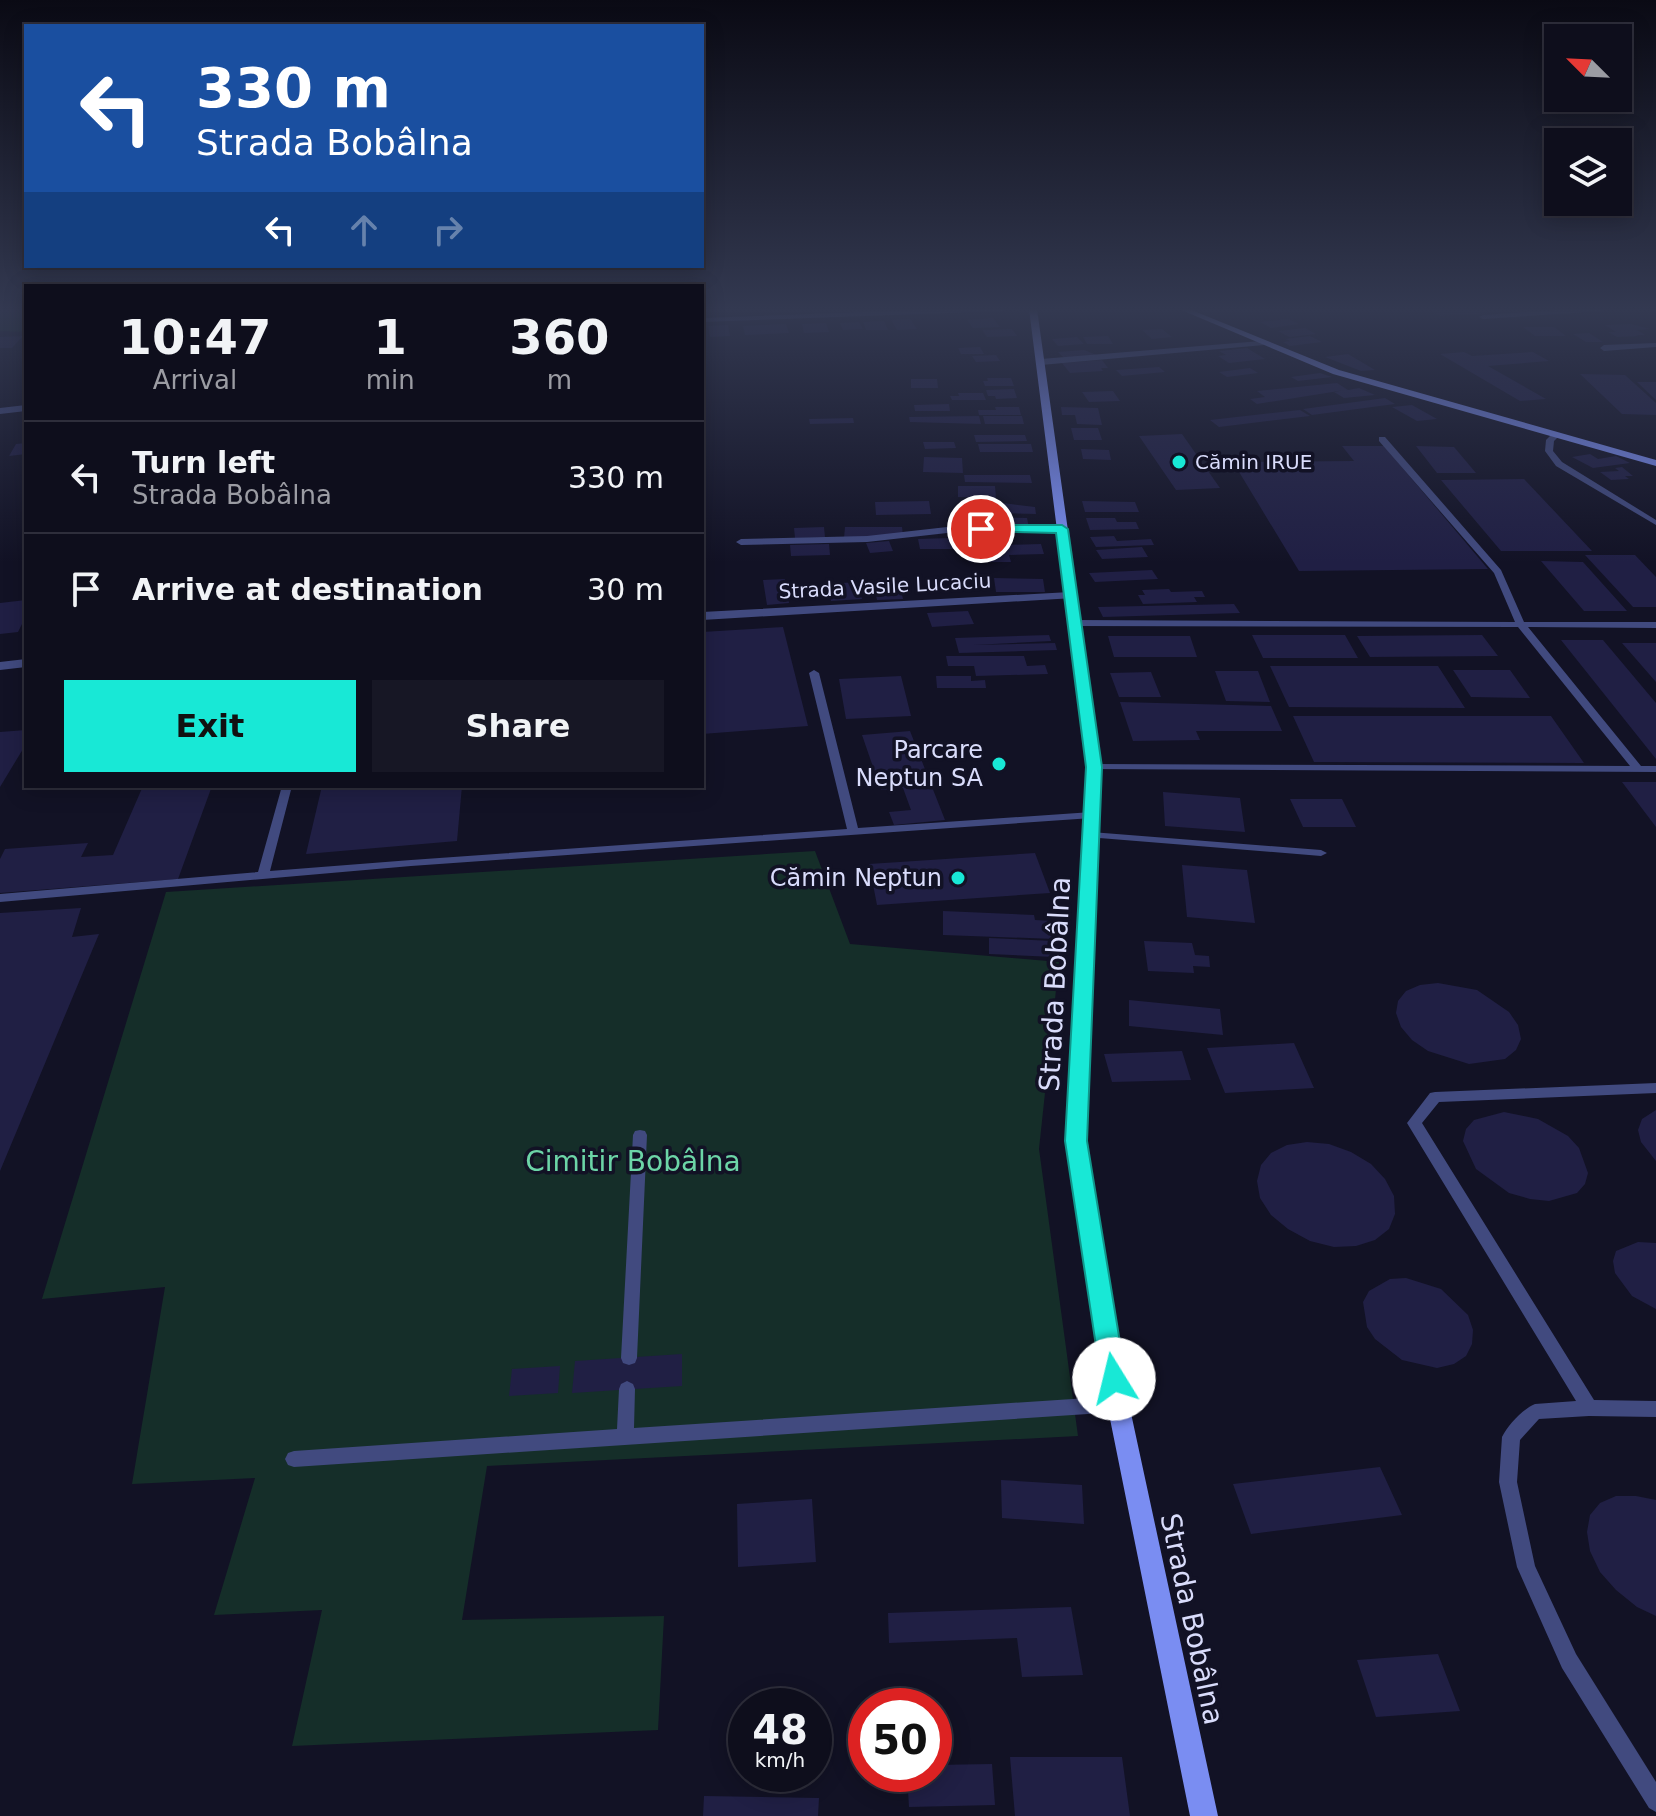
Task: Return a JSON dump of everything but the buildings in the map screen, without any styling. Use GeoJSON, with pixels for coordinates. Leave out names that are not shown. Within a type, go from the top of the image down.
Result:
{"type":"FeatureCollection","features":[{"type":"Feature","properties":{"kind":"main road","name":"Strada Bobâlna"},"geometry":{"type":"LineString","coordinates":[[1045,394],[1094,767],[1076,1141],[1118,1404],[1204,1816]]}},
{"type":"Feature","properties":{"kind":"main road"},"geometry":{"type":"LineString","coordinates":[[1409,394],[1656,463]]}},
{"type":"Feature","properties":{"kind":"main road"},"geometry":{"type":"LineString","coordinates":[[1622,451],[1656,452]]}},
{"type":"Feature","properties":{"kind":"street"},"geometry":{"type":"LineString","coordinates":[[0,411],[24,408]]}},
{"type":"Feature","properties":{"kind":"street"},"geometry":{"type":"LineString","coordinates":[[741,542],[878,539],[956,529],[1062,529]]}},
{"type":"Feature","properties":{"kind":"street","name":"Strada Vasile Lucaciu"},"geometry":{"type":"LineString","coordinates":[[704,616],[1070,596]]}},
{"type":"Feature","properties":{"kind":"street"},"geometry":{"type":"LineString","coordinates":[[0,666],[24,663]]}},
{"type":"Feature","properties":{"kind":"lane"},"geometry":{"type":"LineString","coordinates":[[1557,434],[1550,440],[1549,451],[1559,464],[1656,523]]}},
{"type":"Feature","properties":{"kind":"lane"},"geometry":{"type":"LineString","coordinates":[[1382,439],[1498,572],[1521,625],[1638,769]]}},
{"type":"Feature","properties":{"kind":"lane"},"geometry":{"type":"LineString","coordinates":[[1073,623],[1656,625]]}},
{"type":"Feature","properties":{"kind":"lane"},"geometry":{"type":"LineString","coordinates":[[814,673],[853,832]]}},
{"type":"Feature","properties":{"kind":"lane"},"geometry":{"type":"LineString","coordinates":[[1094,767],[1656,769]]}},
{"type":"Feature","properties":{"kind":"lane"},"geometry":{"type":"LineString","coordinates":[[263,875],[286,788]]}},
{"type":"Feature","properties":{"kind":"lane"},"geometry":{"type":"LineString","coordinates":[[0,898],[263,875],[1092,815]]}},
{"type":"Feature","properties":{"kind":"lane"},"geometry":{"type":"LineString","coordinates":[[1091,835],[1321,853]]}},
{"type":"Feature","properties":{"kind":"lane"},"geometry":{"type":"LineString","coordinates":[[1589,1408],[1414,1123],[1435,1097],[1656,1088]]}},
{"type":"Feature","properties":{"kind":"lane"},"geometry":{"type":"LineString","coordinates":[[629,1358],[640,1135]]}},
{"type":"Feature","properties":{"kind":"lane"},"geometry":{"type":"LineString","coordinates":[[625,1437],[627,1389]]}},
{"type":"Feature","properties":{"kind":"lane"},"geometry":{"type":"LineString","coordinates":[[294,1459],[1118,1404]]}},
{"type":"Feature","properties":{"kind":"lane"},"geometry":{"type":"LineString","coordinates":[[1656,1409],[1589,1408],[1535,1412],[1511,1437],[1508,1482],[1526,1567],[1569,1661],[1656,1801]]}},
{"type":"Feature","properties":{"kind":"green space","name":"Cimitir Bobâlna"},"geometry":{"type":"Polygon","coordinates":[[[815,851],[850,944],[1059,962],[1039,1149],[1078,1436],[487,1466],[462,1620],[664,1616],[658,1730],[292,1746],[322,1610],[214,1615],[255,1478],[132,1484],[165,1287],[42,1299],[166,892],[815,851]]]}},
{"type":"Feature","properties":{"kind":"place","name":"Cămin IRUE"},"geometry":{"type":"Point","coordinates":[1179,462]}},
{"type":"Feature","properties":{"kind":"place","name":"Parcare Neptun SA"},"geometry":{"type":"Point","coordinates":[999,764]}},
{"type":"Feature","properties":{"kind":"place","name":"Cămin Neptun"},"geometry":{"type":"Point","coordinates":[958,878]}},
{"type":"Feature","properties":{"kind":"route"},"geometry":{"type":"LineString","coordinates":[[981,529],[1062,529],[1094,767],[1076,1141],[1114,1379]]}}]}
